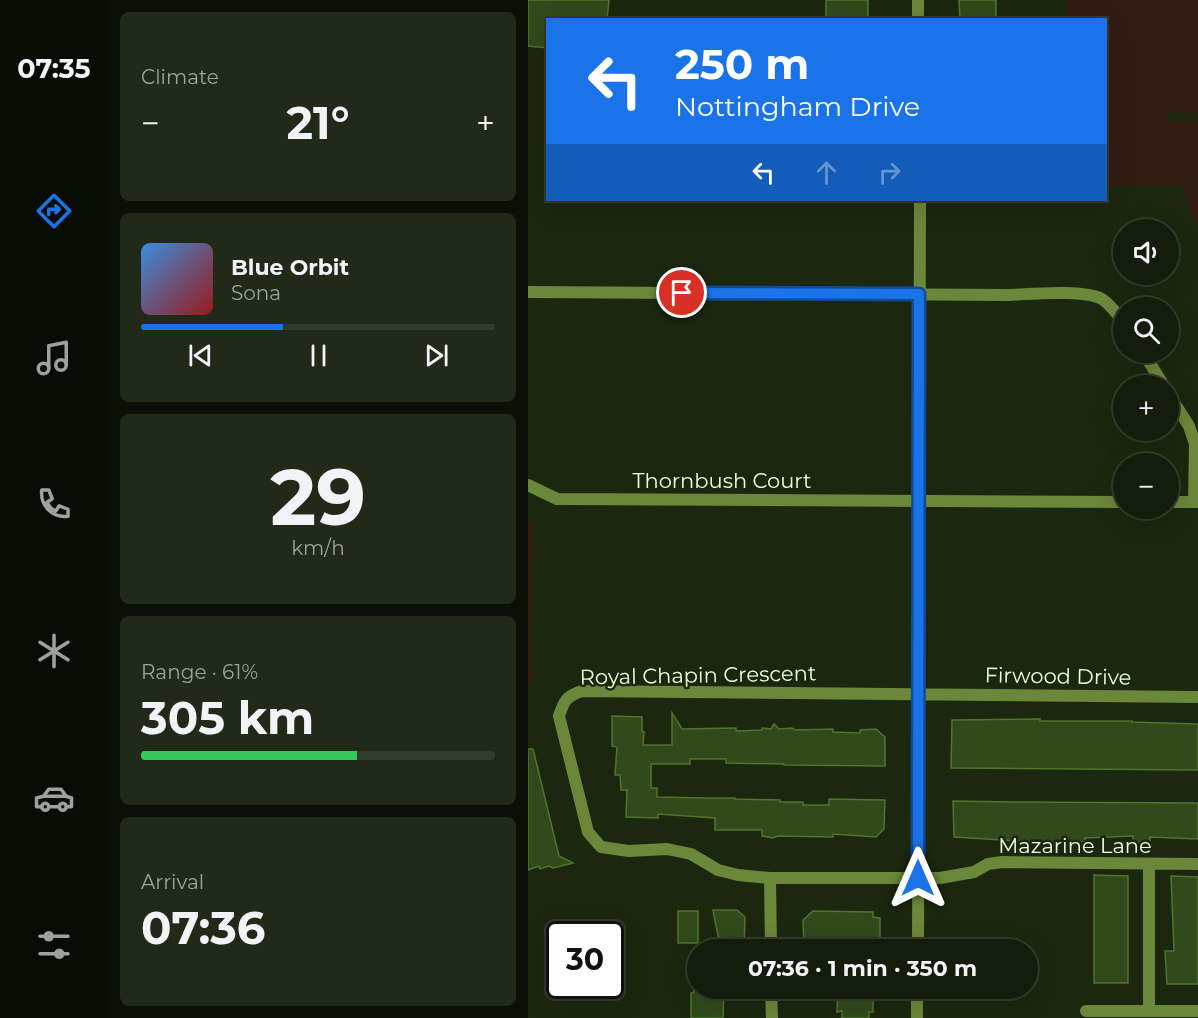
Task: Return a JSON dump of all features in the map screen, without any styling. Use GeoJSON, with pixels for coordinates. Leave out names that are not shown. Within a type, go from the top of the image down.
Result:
{"type":"FeatureCollection","features":[{"type":"Feature","properties":{"kind":"street"},"geometry":{"type":"LineString","coordinates":[[918,0],[918,18]]}},
{"type":"Feature","properties":{"kind":"street"},"geometry":{"type":"LineString","coordinates":[[918,939],[920,201]]}},
{"type":"Feature","properties":{"kind":"street"},"geometry":{"type":"LineString","coordinates":[[528,292],[1085,294],[1101,299],[1113,309]]}},
{"type":"Feature","properties":{"kind":"street"},"geometry":{"type":"LineString","coordinates":[[1179,410],[1189,426],[1195,444],[1196,502],[1179,502]]}},
{"type":"Feature","properties":{"kind":"street","name":"Thornbush Court"},"geometry":{"type":"LineString","coordinates":[[528,485],[557,499],[918,501]]}},
{"type":"Feature","properties":{"kind":"street"},"geometry":{"type":"LineString","coordinates":[[918,501],[1113,502]]}},
{"type":"Feature","properties":{"kind":"street","name":"Royal Chapin Crescent"},"geometry":{"type":"LineString","coordinates":[[918,694],[582,691],[570,695],[563,702],[559,716],[588,832],[601,847],[629,851],[667,849],[690,854],[718,870],[738,875],[770,878],[918,878]]}},
{"type":"Feature","properties":{"kind":"street","name":"Firwood Drive"},"geometry":{"type":"LineString","coordinates":[[918,694],[1198,697]]}},
{"type":"Feature","properties":{"kind":"street","name":"Mazarine Lane"},"geometry":{"type":"LineString","coordinates":[[918,878],[957,876],[974,872],[988,864],[1002,862],[1198,864]]}},
{"type":"Feature","properties":{"kind":"street"},"geometry":{"type":"LineString","coordinates":[[1149,864],[1149,1010]]}},
{"type":"Feature","properties":{"kind":"street"},"geometry":{"type":"LineString","coordinates":[[770,878],[771,939]]}},
{"type":"Feature","properties":{"kind":"street"},"geometry":{"type":"LineString","coordinates":[[771,999],[772,1018]]}},
{"type":"Feature","properties":{"kind":"street"},"geometry":{"type":"LineString","coordinates":[[917,1018],[918,999]]}},
{"type":"Feature","properties":{"kind":"street"},"geometry":{"type":"LineString","coordinates":[[1086,1011],[1198,1011]]}},
{"type":"Feature","properties":{"kind":"shaded area"},"geometry":{"type":"Polygon","coordinates":[[[1066,0],[1198,0],[1198,113],[1168,112],[1165,121],[1198,122],[1198,225],[1192,215],[1183,187],[1107,186],[1107,18],[1067,18],[1066,0]]]}},
{"type":"Feature","properties":{"kind":"shaded area"},"geometry":{"type":"Polygon","coordinates":[[[528,522],[534,523],[530,654],[535,676],[528,687],[528,522]]]}},
{"type":"Feature","properties":{"kind":"building"},"geometry":{"type":"Polygon","coordinates":[[[528,0],[609,0],[607,18],[546,18],[546,48],[528,46],[528,0]]]}},
{"type":"Feature","properties":{"kind":"building"},"geometry":{"type":"Polygon","coordinates":[[[826,0],[868,0],[868,18],[826,18],[826,0]]]}},
{"type":"Feature","properties":{"kind":"building"},"geometry":{"type":"Polygon","coordinates":[[[959,0],[996,0],[996,18],[960,18],[959,0]]]}},
{"type":"Feature","properties":{"kind":"building"},"geometry":{"type":"Polygon","coordinates":[[[672,713],[682,729],[762,730],[762,728],[771,729],[774,724],[779,729],[833,729],[833,732],[860,733],[860,730],[876,729],[885,737],[885,766],[726,763],[726,759],[690,759],[690,764],[651,764],[651,788],[657,788],[657,797],[780,800],[780,802],[803,802],[803,805],[829,805],[829,799],[885,800],[884,829],[876,837],[833,834],[833,837],[778,836],[773,838],[762,836],[762,830],[715,830],[715,818],[658,814],[658,818],[626,817],[627,790],[621,790],[620,775],[615,775],[617,747],[612,746],[612,716],[642,717],[643,745],[672,745],[672,713]]]}},
{"type":"Feature","properties":{"kind":"building"},"geometry":{"type":"Polygon","coordinates":[[[1040,719],[1040,721],[1198,724],[1198,770],[951,768],[952,720],[1040,719]]]}},
{"type":"Feature","properties":{"kind":"building"},"geometry":{"type":"Polygon","coordinates":[[[528,749],[533,749],[559,856],[573,863],[553,868],[549,866],[540,869],[539,866],[528,870],[528,749]]]}},
{"type":"Feature","properties":{"kind":"building"},"geometry":{"type":"Polygon","coordinates":[[[953,801],[1198,803],[1198,839],[1150,837],[1150,842],[1133,842],[1133,836],[1085,838],[1085,842],[1032,842],[954,837],[953,801]]]}},
{"type":"Feature","properties":{"kind":"building"},"geometry":{"type":"Polygon","coordinates":[[[1094,875],[1128,876],[1128,983],[1094,983],[1094,875]]]}},
{"type":"Feature","properties":{"kind":"building"},"geometry":{"type":"Polygon","coordinates":[[[1171,876],[1198,877],[1198,984],[1167,984],[1165,951],[1174,951],[1171,876]]]}},
{"type":"Feature","properties":{"kind":"building"},"geometry":{"type":"Polygon","coordinates":[[[713,910],[737,910],[745,917],[744,939],[719,939],[713,910]]]}},
{"type":"Feature","properties":{"kind":"building"},"geometry":{"type":"Polygon","coordinates":[[[678,911],[698,911],[698,939],[687,939],[687,943],[678,943],[678,911]]]}},
{"type":"Feature","properties":{"kind":"building"},"geometry":{"type":"Polygon","coordinates":[[[813,911],[873,912],[873,917],[880,918],[880,939],[804,939],[803,920],[813,911]]]}},
{"type":"Feature","properties":{"kind":"building"},"geometry":{"type":"Polygon","coordinates":[[[691,999],[724,999],[723,1018],[691,1018],[691,999]]]}},
{"type":"Feature","properties":{"kind":"building"},"geometry":{"type":"Polygon","coordinates":[[[838,999],[873,999],[873,1012],[869,1012],[869,1018],[842,1018],[842,1011],[837,1012],[838,999]]]}},
{"type":"Feature","properties":{"kind":"route"},"geometry":{"type":"LineString","coordinates":[[682,293],[919,294],[918,878]]}}]}
